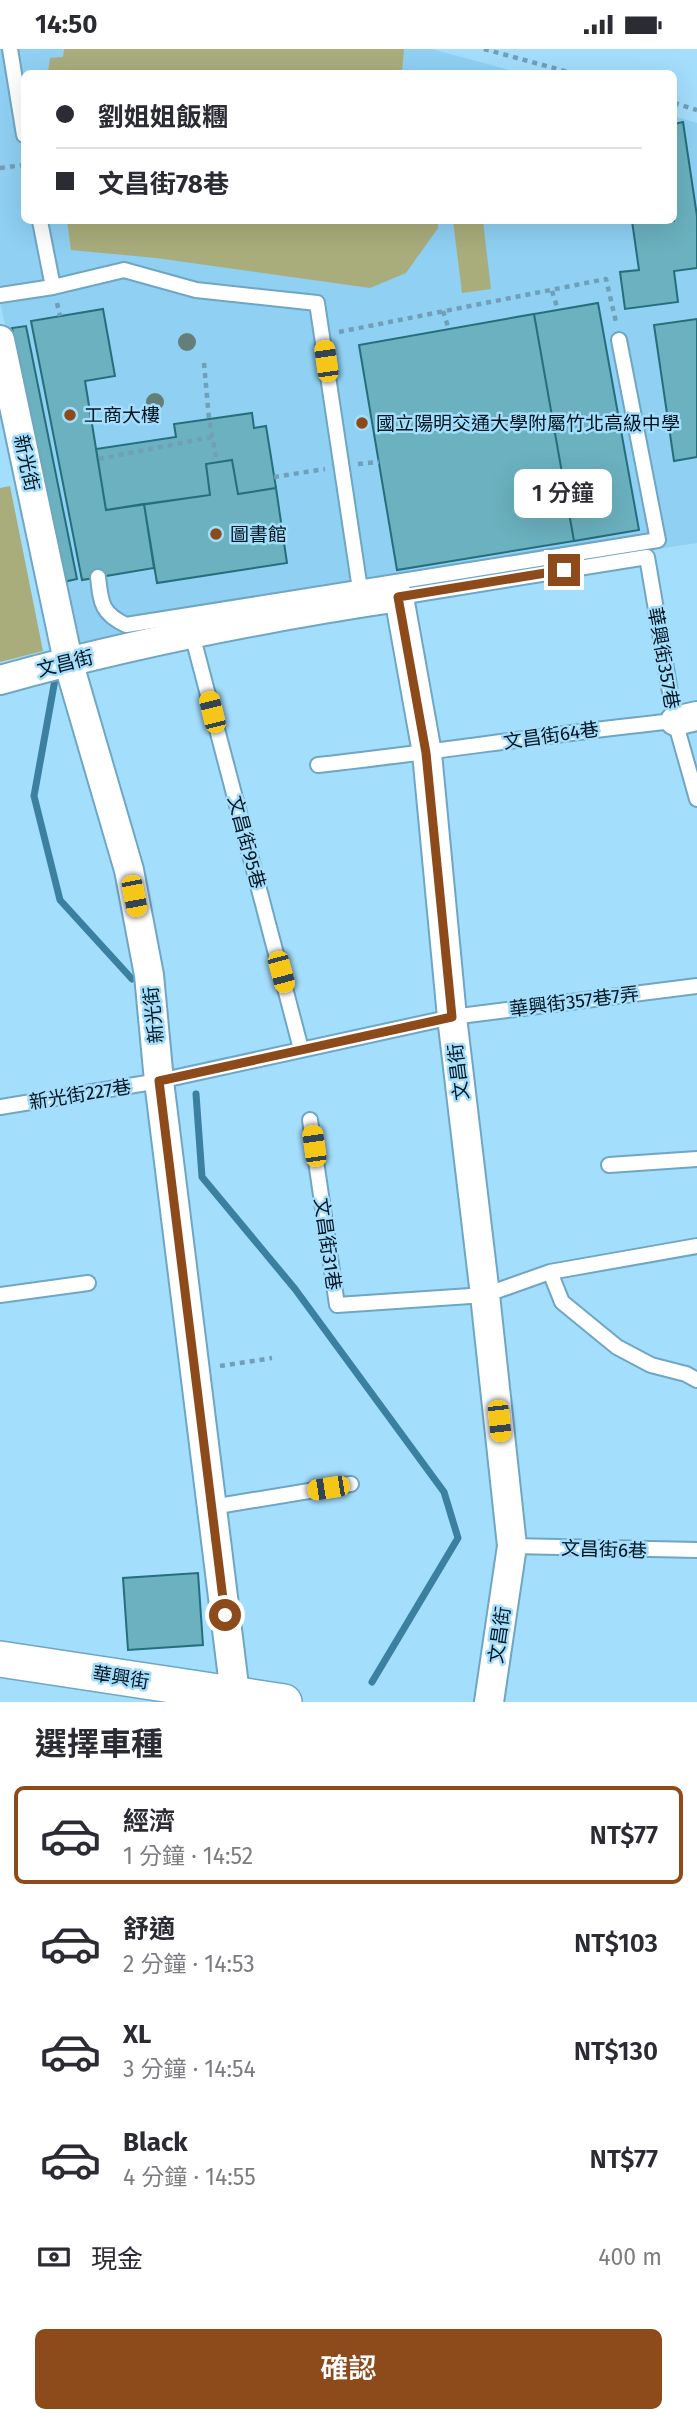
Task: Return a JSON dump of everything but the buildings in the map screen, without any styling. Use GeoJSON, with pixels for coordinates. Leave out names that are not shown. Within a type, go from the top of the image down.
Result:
{"type":"FeatureCollection","features":[{"type":"Feature","properties":{"kind":"street","name":"新光街"},"geometry":{"type":"LineString","coordinates":[[0,340],[68,661],[129,870],[149,975],[159,1081],[236,1699]]}},
{"type":"Feature","properties":{"kind":"street","name":"文昌街"},"geometry":{"type":"LineString","coordinates":[[0,680],[68,661],[360,595],[398,597],[426,753],[452,1017],[512,1546],[489,1702]]}},
{"type":"Feature","properties":{"kind":"street","name":"華興街"},"geometry":{"type":"LineString","coordinates":[[0,1659],[236,1699],[284,1702]]}},
{"type":"Feature","properties":{"kind":"lane"},"geometry":{"type":"LineString","coordinates":[[10,49],[21,117]]}},
{"type":"Feature","properties":{"kind":"lane"},"geometry":{"type":"LineString","coordinates":[[41,224],[53,287]]}},
{"type":"Feature","properties":{"kind":"lane"},"geometry":{"type":"LineString","coordinates":[[0,295],[53,287],[124,270],[196,291],[317,303],[360,595]]}},
{"type":"Feature","properties":{"kind":"lane"},"geometry":{"type":"LineString","coordinates":[[99,577],[101,603],[111,618],[126,625],[360,595],[658,540],[619,340]]}},
{"type":"Feature","properties":{"kind":"lane","name":"華興街357巷"},"geometry":{"type":"LineString","coordinates":[[398,597],[647,557],[686,718],[697,799]]}},
{"type":"Feature","properties":{"kind":"lane","name":"文昌街95巷"},"geometry":{"type":"LineString","coordinates":[[192,634],[301,1049]]}},
{"type":"Feature","properties":{"kind":"lane","name":"文昌街64巷"},"geometry":{"type":"LineString","coordinates":[[318,765],[686,718]]}},
{"type":"Feature","properties":{"kind":"lane","name":"華興街357巷7弄"},"geometry":{"type":"LineString","coordinates":[[301,1049],[452,1017],[697,986]]}},
{"type":"Feature","properties":{"kind":"lane","name":"新光街227巷"},"geometry":{"type":"LineString","coordinates":[[0,1107],[159,1081],[301,1049]]}},
{"type":"Feature","properties":{"kind":"lane","name":"文昌街31巷"},"geometry":{"type":"LineString","coordinates":[[310,1120],[337,1305],[485,1295]]}},
{"type":"Feature","properties":{"kind":"lane"},"geometry":{"type":"LineString","coordinates":[[609,1165],[697,1159]]}},
{"type":"Feature","properties":{"kind":"lane"},"geometry":{"type":"LineString","coordinates":[[485,1295],[550,1272],[697,1246]]}},
{"type":"Feature","properties":{"kind":"lane"},"geometry":{"type":"LineString","coordinates":[[550,1272],[562,1303],[617,1347],[651,1365],[686,1374],[697,1380]]}},
{"type":"Feature","properties":{"kind":"lane"},"geometry":{"type":"LineString","coordinates":[[0,1295],[88,1283]]}},
{"type":"Feature","properties":{"kind":"lane"},"geometry":{"type":"LineString","coordinates":[[212,1507],[351,1484]]}},
{"type":"Feature","properties":{"kind":"lane","name":"文昌街6巷"},"geometry":{"type":"LineString","coordinates":[[512,1546],[697,1550]]}},
{"type":"Feature","properties":{"kind":"path"},"geometry":{"type":"LineString","coordinates":[[484,49],[561,70]]}},
{"type":"Feature","properties":{"kind":"path"},"geometry":{"type":"LineString","coordinates":[[677,104],[697,110]]}},
{"type":"Feature","properties":{"kind":"path"},"geometry":{"type":"LineString","coordinates":[[0,168],[21,165]]}},
{"type":"Feature","properties":{"kind":"path"},"geometry":{"type":"LineString","coordinates":[[323,335],[606,279],[619,340]]}},
{"type":"Feature","properties":{"kind":"path"},"geometry":{"type":"LineString","coordinates":[[552,291],[558,310]]}},
{"type":"Feature","properties":{"kind":"path"},"geometry":{"type":"LineString","coordinates":[[443,311],[449,330]]}},
{"type":"Feature","properties":{"kind":"path"},"geometry":{"type":"LineString","coordinates":[[204,363],[217,462]]}},
{"type":"Feature","properties":{"kind":"path"},"geometry":{"type":"LineString","coordinates":[[99,460],[212,437]]}},
{"type":"Feature","properties":{"kind":"path"},"geometry":{"type":"LineString","coordinates":[[195,1370],[272,1358]]}},
{"type":"Feature","properties":{"kind":"shaded area","name":"國立陽明交通大學附屬竹北高級中學"},"geometry":{"type":"Polygon","coordinates":[[[0,49],[432,49],[509,70],[21,70],[21,224],[677,224],[677,117],[697,123],[697,543],[365,592],[76,643],[0,302],[0,49]]]}},
{"type":"Feature","properties":{"kind":"green space"},"geometry":{"type":"Polygon","coordinates":[[[64,49],[404,49],[402,70],[48,70],[50,58],[63,57],[64,49]]]}},
{"type":"Feature","properties":{"kind":"green space"},"geometry":{"type":"Polygon","coordinates":[[[67,224],[438,224],[438,228],[406,273],[370,288],[156,258],[71,250],[67,224]]]}},
{"type":"Feature","properties":{"kind":"green space"},"geometry":{"type":"Polygon","coordinates":[[[453,224],[483,224],[491,289],[462,293],[453,224]]]}},
{"type":"Feature","properties":{"kind":"green space"},"geometry":{"type":"Polygon","coordinates":[[[10,486],[43,651],[0,662],[0,488],[10,486]]]}},
{"type":"Feature","properties":{"kind":"waterway"},"geometry":{"type":"LineString","coordinates":[[56,674],[34,796],[60,900],[132,979]]}},
{"type":"Feature","properties":{"kind":"waterway"},"geometry":{"type":"LineString","coordinates":[[196,1094],[202,1177],[295,1289],[444,1492],[458,1538],[372,1682]]}},
{"type":"Feature","properties":{"kind":"place","name":"工商大樓"},"geometry":{"type":"Point","coordinates":[70,415]}},
{"type":"Feature","properties":{"kind":"place","name":"國立陽明交通大學附屬竹北高級中學"},"geometry":{"type":"Point","coordinates":[362,423]}},
{"type":"Feature","properties":{"kind":"place","name":"圖書館"},"geometry":{"type":"Point","coordinates":[216,534]}},
{"type":"Feature","properties":{"kind":"route"},"geometry":{"type":"LineString","coordinates":[[225,1615],[159,1081],[452,1017],[426,753],[398,597],[564,570]]}}]}
